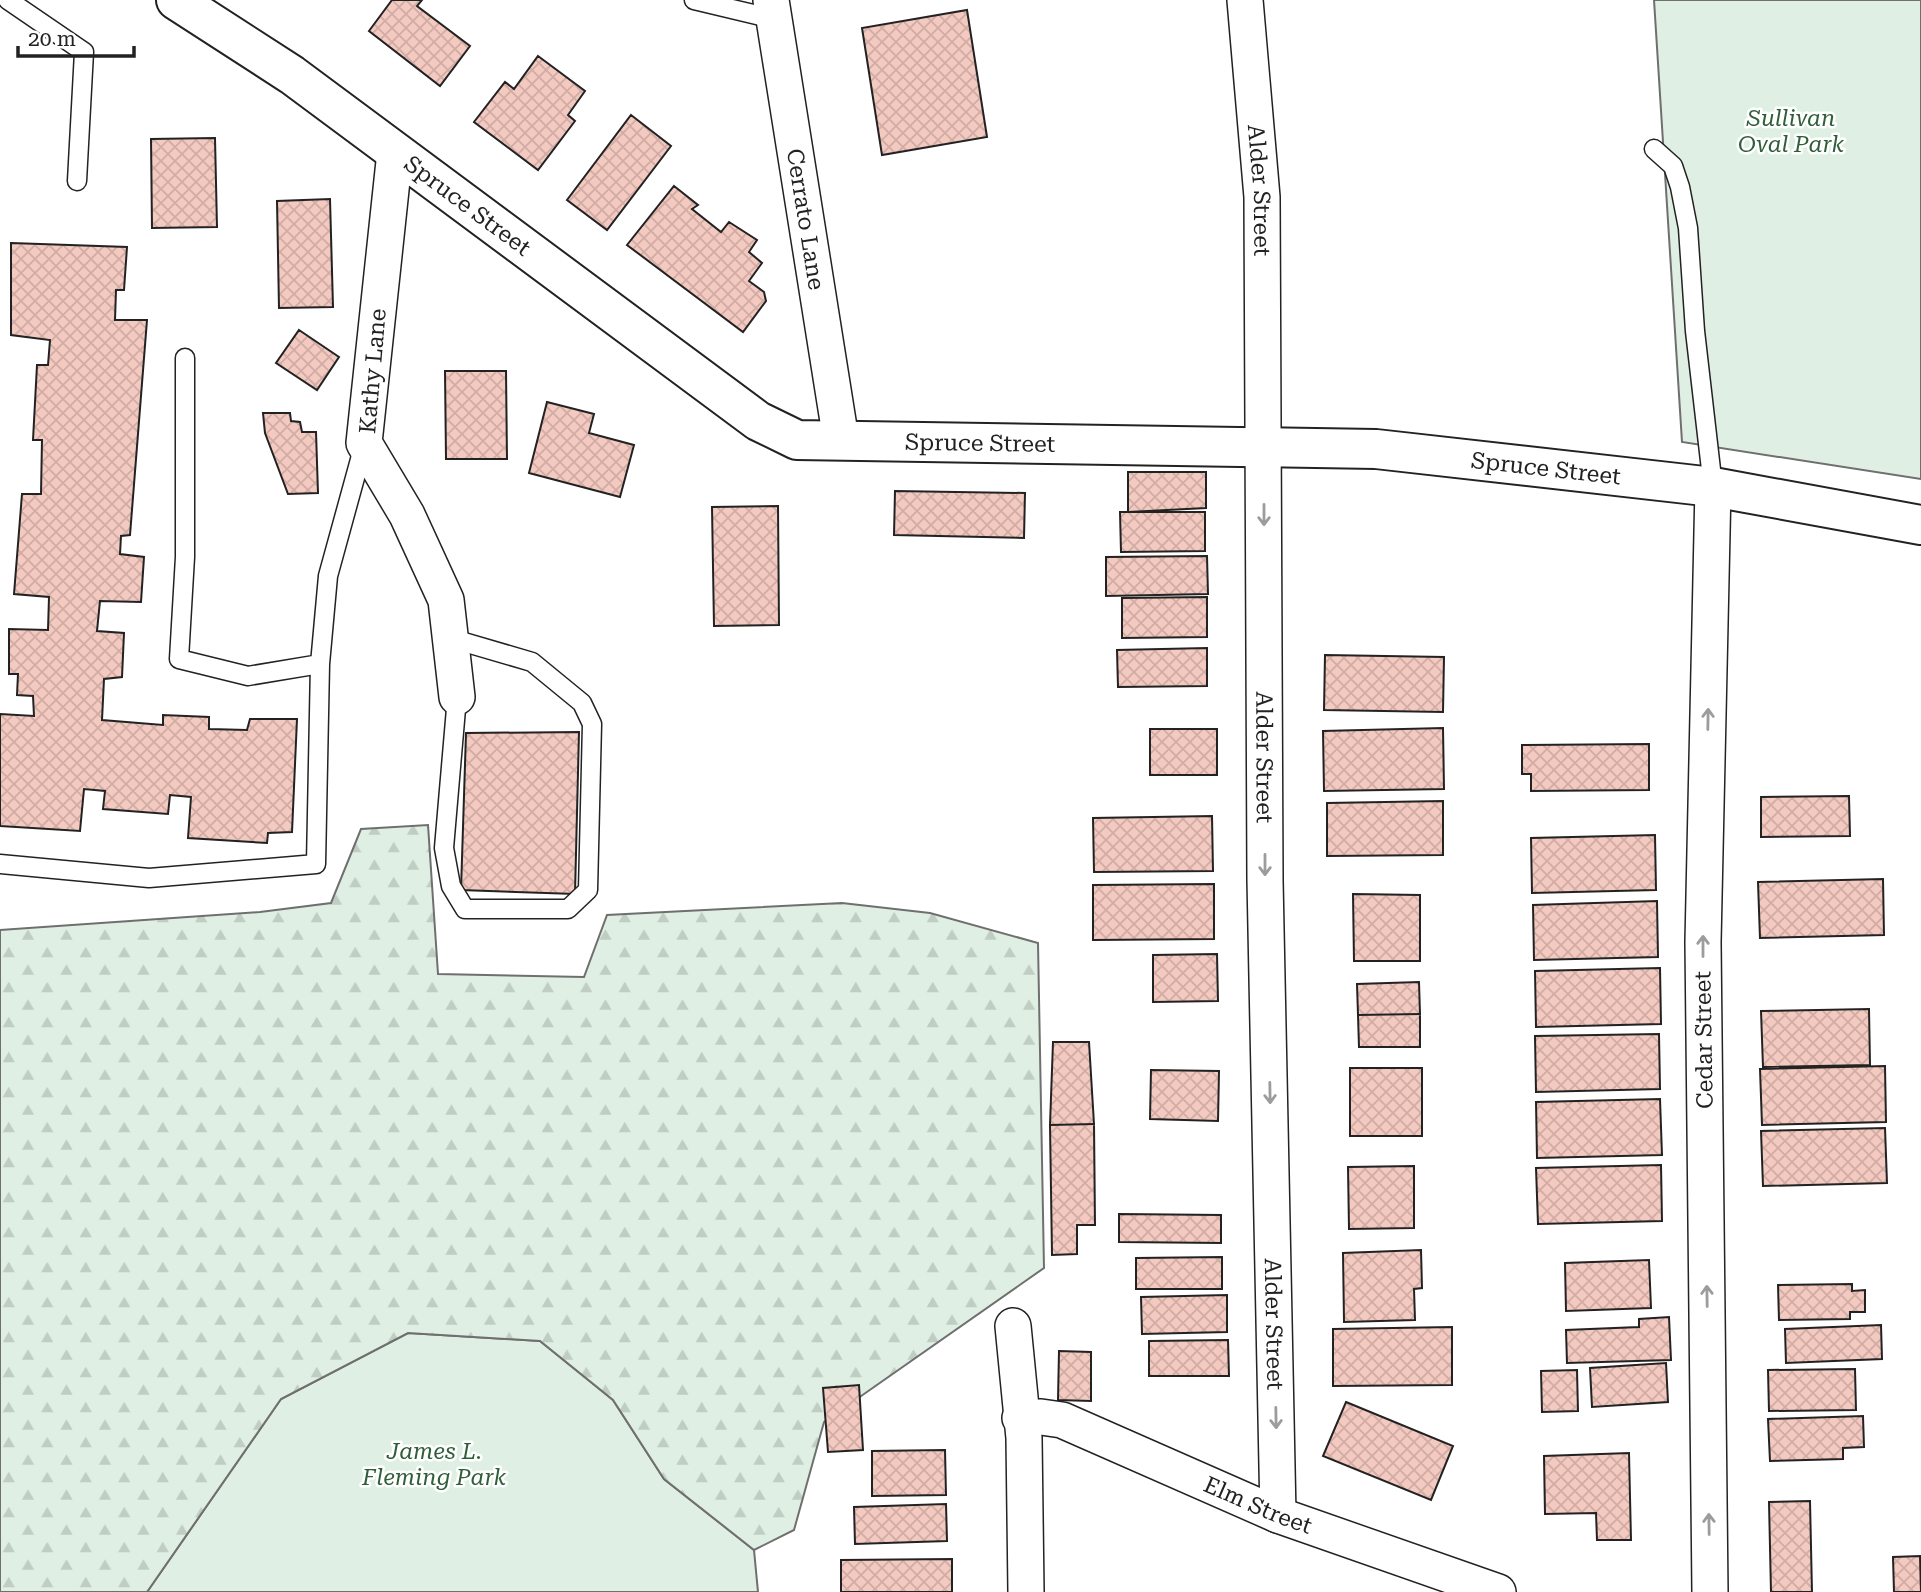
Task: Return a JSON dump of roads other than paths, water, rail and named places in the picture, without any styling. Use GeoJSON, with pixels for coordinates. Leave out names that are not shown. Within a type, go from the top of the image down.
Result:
{"type":"FeatureCollection","features":[{"type":"Feature","properties":{"kind":"street","name":"Spruce Street"},"geometry":{"type":"LineString","coordinates":[[176,0],[292,75],[758,421],[797,440],[1376,449],[1713,488],[1921,524]]}},
{"type":"Feature","properties":{"kind":"street","name":"Alder Street"},"geometry":{"type":"LineString","coordinates":[[1245,0],[1262,197],[1266,894],[1278,1515]]}},
{"type":"Feature","properties":{"kind":"street","name":"Cerrato Lane"},"geometry":{"type":"LineString","coordinates":[[773,9],[841,440]]}},
{"type":"Feature","properties":{"kind":"street","name":"Kathy Lane"},"geometry":{"type":"LineString","coordinates":[[395,152],[364,443],[407,515],[446,600],[457,697]]}},
{"type":"Feature","properties":{"kind":"street","name":"Cedar Street"},"geometry":{"type":"LineString","coordinates":[[1710,1592],[1703,942],[1713,488]]}},
{"type":"Feature","properties":{"kind":"street"},"geometry":{"type":"LineString","coordinates":[[1013,1326],[1024,1438],[1026,1592]]}},
{"type":"Feature","properties":{"kind":"street","name":"Elm Street"},"geometry":{"type":"LineString","coordinates":[[1020,1418],[1062,1420],[1278,1515],[1498,1592]]}},
{"type":"Feature","properties":{"kind":"lane"},"geometry":{"type":"LineString","coordinates":[[8,0],[84,52],[77,181]]}},
{"type":"Feature","properties":{"kind":"lane"},"geometry":{"type":"LineString","coordinates":[[694,0],[773,9]]}},
{"type":"Feature","properties":{"kind":"lane"},"geometry":{"type":"LineString","coordinates":[[1654,149],[1673,166],[1688,228],[1695,331],[1713,488]]}},
{"type":"Feature","properties":{"kind":"lane"},"geometry":{"type":"LineString","coordinates":[[186,358],[186,557],[179,659],[248,676],[320,664]]}},
{"type":"Feature","properties":{"kind":"lane"},"geometry":{"type":"LineString","coordinates":[[0,864],[149,878],[316,864],[320,664],[328,576],[364,443]]}},
{"type":"Feature","properties":{"kind":"lane"},"geometry":{"type":"LineString","coordinates":[[450,638],[532,662],[582,702],[592,724],[588,890],[568,909],[465,909],[451,887],[444,848],[457,697]]}},
{"type":"Feature","properties":{"kind":"park label","name":"Sullivan Oval Park"},"geometry":{"type":"Point","coordinates":[1791,131]}},
{"type":"Feature","properties":{"kind":"park label","name":"James L. Fleming Park"},"geometry":{"type":"Point","coordinates":[434,1464]}}]}
